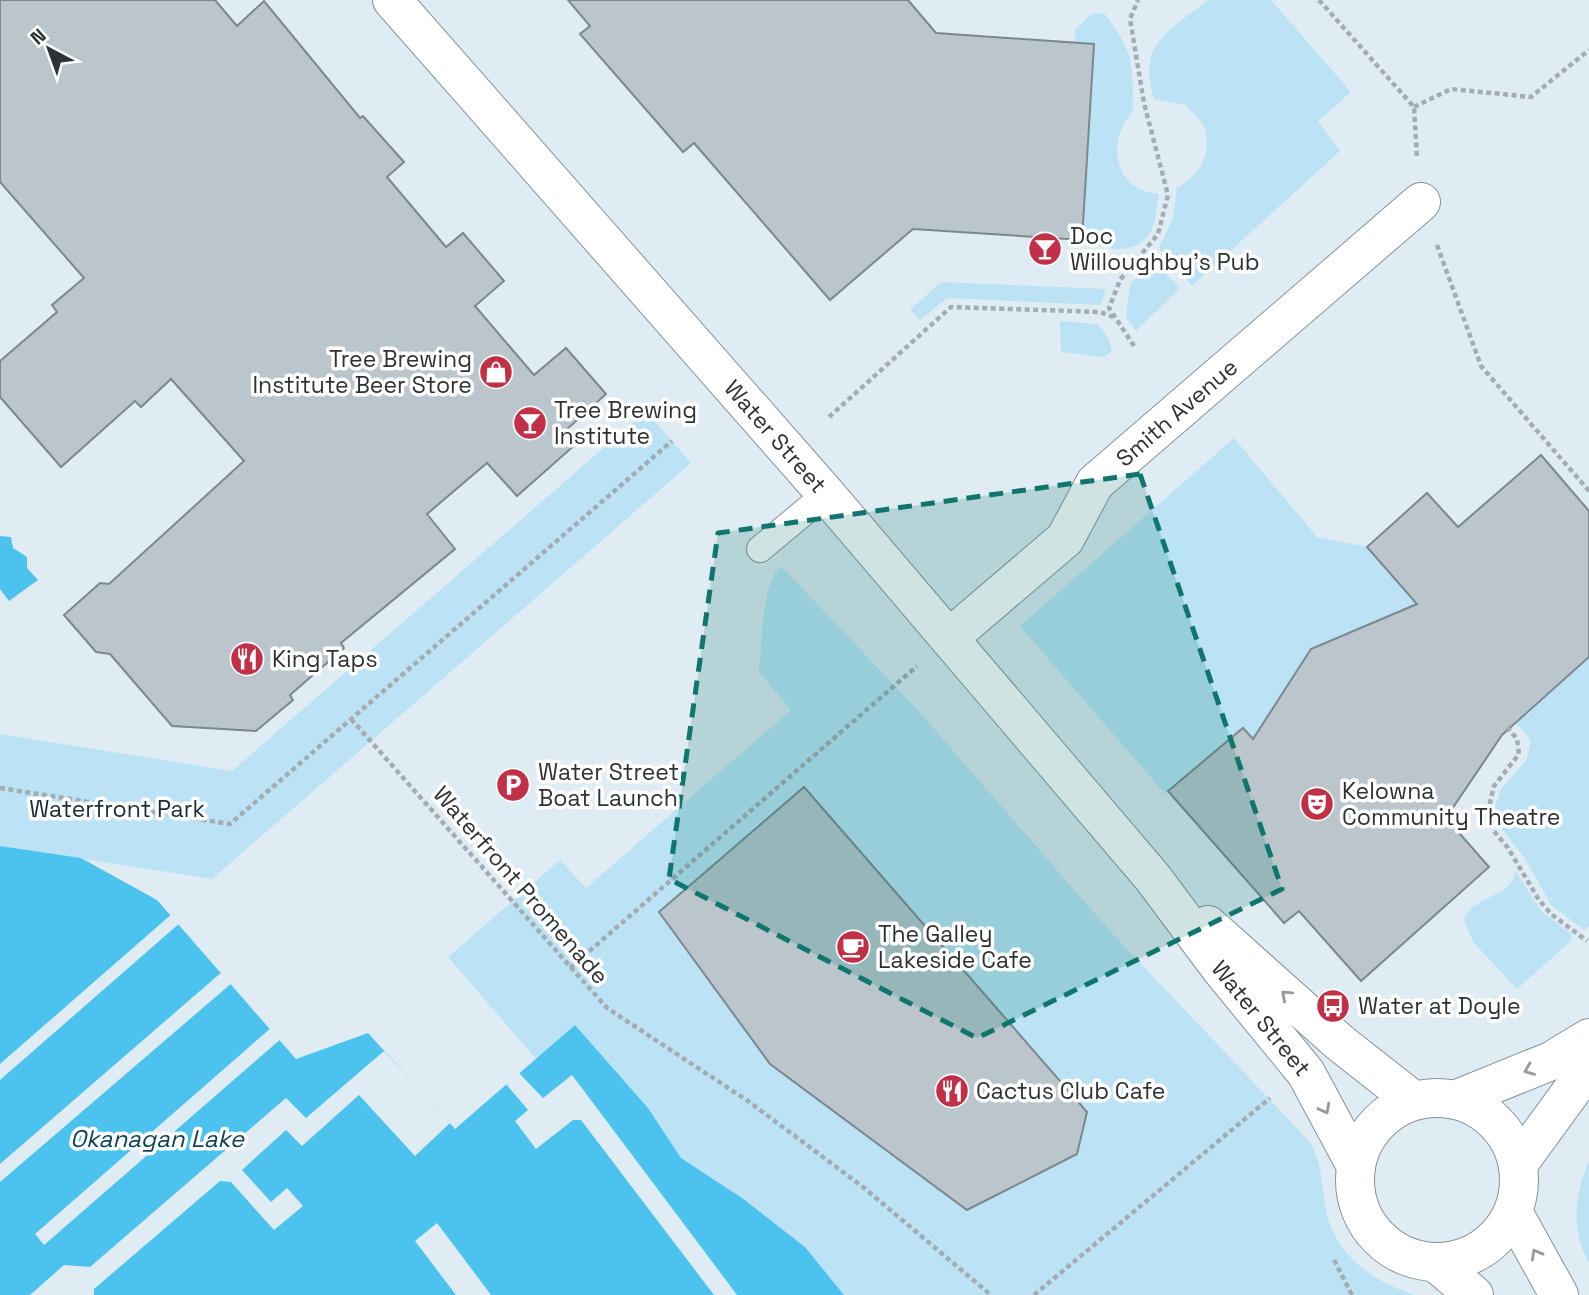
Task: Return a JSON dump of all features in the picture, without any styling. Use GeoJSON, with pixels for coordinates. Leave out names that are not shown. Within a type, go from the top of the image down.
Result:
{"type":"FeatureCollection","features":[{"type":"Feature","properties":{"kind":"main road","name":"Water Street"},"geometry":{"type":"LineString","coordinates":[[392,0],[826,494],[1153,878],[1220,968],[1306,1073],[1356,1166]]}},
{"type":"Feature","properties":{"kind":"main road","name":"Smith Avenue"},"geometry":{"type":"LineString","coordinates":[[949,638],[1065,539],[1095,483],[1421,202]]}},
{"type":"Feature","properties":{"kind":"main road","name":"Water Street"},"geometry":{"type":"LineString","coordinates":[[1153,878],[1339,1042],[1414,1101]]}},
{"type":"Feature","properties":{"kind":"main road"},"geometry":{"type":"LineString","coordinates":[[1457,1099],[1551,1061],[1589,1038]]}},
{"type":"Feature","properties":{"kind":"main road"},"geometry":{"type":"LineString","coordinates":[[1519,1163],[1589,1066]]}},
{"type":"Feature","properties":{"kind":"main road"},"geometry":{"type":"LineString","coordinates":[[1435,1097],[1457,1099],[1477,1107],[1495,1120],[1510,1140],[1519,1163],[1520,1188],[1513,1212],[1500,1234],[1482,1250],[1460,1260],[1436,1263],[1402,1254],[1373,1233],[1361,1212],[1356,1189],[1356,1166],[1363,1143],[1377,1124],[1394,1110],[1414,1101],[1435,1097]]}},
{"type":"Feature","properties":{"kind":"main road"},"geometry":{"type":"LineString","coordinates":[[1513,1212],[1559,1295]]}},
{"type":"Feature","properties":{"kind":"main road"},"geometry":{"type":"LineString","coordinates":[[1436,1263],[1474,1295]]}},
{"type":"Feature","properties":{"kind":"lane"},"geometry":{"type":"LineString","coordinates":[[760,549],[826,494]]}},
{"type":"Feature","properties":{"kind":"path"},"geometry":{"type":"LineString","coordinates":[[1134,346],[1110,307],[1120,280],[1158,234],[1168,195],[1144,103],[1130,19],[1138,0]]}},
{"type":"Feature","properties":{"kind":"path"},"geometry":{"type":"LineString","coordinates":[[1319,0],[1414,107],[1421,202],[1481,366],[1589,491]]}},
{"type":"Feature","properties":{"kind":"path"},"geometry":{"type":"LineString","coordinates":[[1414,107],[1451,89],[1531,97],[1589,50]]}},
{"type":"Feature","properties":{"kind":"path"},"geometry":{"type":"LineString","coordinates":[[829,417],[951,307],[1100,312],[1114,317]]}},
{"type":"Feature","properties":{"kind":"path"},"geometry":{"type":"LineString","coordinates":[[0,788],[230,824],[672,441]]}},
{"type":"Feature","properties":{"kind":"path"},"geometry":{"type":"LineString","coordinates":[[570,968],[949,638]]}},
{"type":"Feature","properties":{"kind":"path","name":"Waterfront Promenade"},"geometry":{"type":"LineString","coordinates":[[351,719],[607,1008],[769,1116],[922,1234],[991,1295]]}},
{"type":"Feature","properties":{"kind":"path"},"geometry":{"type":"LineString","coordinates":[[1507,727],[1517,739],[1519,754],[1494,786],[1487,815],[1539,900],[1551,914],[1587,942]]}},
{"type":"Feature","properties":{"kind":"path"},"geometry":{"type":"LineString","coordinates":[[1034,1295],[1272,1096]]}},
{"type":"Feature","properties":{"kind":"path"},"geometry":{"type":"LineString","coordinates":[[1334,1259],[1352,1295]]}},
{"type":"Feature","properties":{"kind":"highlighted area"},"geometry":{"type":"Polygon","coordinates":[[[1140,474],[1282,889],[977,1038],[669,879],[718,533],[1140,474]]]}},
{"type":"Feature","properties":{"kind":"green space"},"geometry":{"type":"Polygon","coordinates":[[[1208,0],[1271,0],[1351,92],[1318,121],[1340,151],[1192,286],[1159,248],[1173,218],[1177,188],[1197,171],[1202,163],[1207,137],[1203,124],[1186,105],[1154,99],[1150,64],[1153,51],[1169,30],[1208,0]]]}},
{"type":"Feature","properties":{"kind":"green space"},"geometry":{"type":"Polygon","coordinates":[[[1093,13],[1105,14],[1115,27],[1127,49],[1132,69],[1133,111],[1124,123],[1117,150],[1123,174],[1132,184],[1144,191],[1159,194],[1151,231],[1145,240],[1128,248],[1110,248],[1082,240],[1094,44],[1075,43],[1075,30],[1093,13]]]}},
{"type":"Feature","properties":{"kind":"green space"},"geometry":{"type":"Polygon","coordinates":[[[1152,260],[1180,288],[1136,331],[1126,317],[1130,284],[1152,260]]]}},
{"type":"Feature","properties":{"kind":"green space"},"geometry":{"type":"Polygon","coordinates":[[[941,282],[1106,289],[1101,305],[947,298],[920,320],[910,310],[941,282]]]}},
{"type":"Feature","properties":{"kind":"green space"},"geometry":{"type":"Polygon","coordinates":[[[1060,321],[1097,324],[1108,337],[1112,351],[1104,357],[1061,352],[1060,321]]]}},
{"type":"Feature","properties":{"kind":"green space","name":"Waterfront Park"},"geometry":{"type":"Polygon","coordinates":[[[646,411],[691,463],[212,879],[0,846],[0,734],[232,771],[646,411]]]}},
{"type":"Feature","properties":{"kind":"green space"},"geometry":{"type":"Polygon","coordinates":[[[1234,438],[1317,537],[1367,547],[1417,604],[1311,649],[1277,716],[1253,739],[1242,728],[1165,794],[1020,626],[1234,438]]]}},
{"type":"Feature","properties":{"kind":"green space"},"geometry":{"type":"Polygon","coordinates":[[[781,566],[915,707],[1111,932],[1310,1142],[1320,1169],[1332,1230],[1349,1256],[1372,1275],[1415,1295],[844,1295],[805,1247],[742,1198],[681,1158],[648,1108],[575,1025],[536,1059],[448,957],[560,860],[586,888],[791,710],[759,672],[766,600],[774,574],[781,566]]]}},
{"type":"Feature","properties":{"kind":"green space"},"geometry":{"type":"Polygon","coordinates":[[[1589,644],[1589,926],[1584,930],[1551,905],[1524,857],[1497,823],[1493,813],[1501,789],[1526,761],[1531,741],[1512,718],[1589,644]]]}},
{"type":"Feature","properties":{"kind":"green space"},"geometry":{"type":"Polygon","coordinates":[[[1515,870],[1542,912],[1572,934],[1572,940],[1517,989],[1473,942],[1464,920],[1476,905],[1508,886],[1515,870]]]}},
{"type":"Feature","properties":{"kind":"green space"},"geometry":{"type":"Polygon","coordinates":[[[1589,1161],[1589,1264],[1579,1239],[1577,1212],[1580,1186],[1589,1161]]]}},
{"type":"Feature","properties":{"kind":"water"},"geometry":{"type":"Polygon","coordinates":[[[0,536],[11,537],[13,548],[27,557],[27,568],[38,580],[9,601],[0,589],[0,536]]]}},
{"type":"Feature","properties":{"kind":"water","name":"Okanagan Lake"},"geometry":{"type":"Polygon","coordinates":[[[0,846],[81,858],[157,900],[296,1059],[368,1033],[455,1129],[575,1025],[648,1108],[681,1158],[742,1198],[805,1247],[844,1295],[0,1295],[0,846]]]}},
{"type":"Feature","properties":{"kind":"pier"},"geometry":{"type":"Polygon","coordinates":[[[173,913],[181,922],[0,1080],[0,1064],[173,913]]]}},
{"type":"Feature","properties":{"kind":"pier"},"geometry":{"type":"Polygon","coordinates":[[[223,971],[233,982],[0,1182],[0,1164],[223,971]]]}},
{"type":"Feature","properties":{"kind":"pier"},"geometry":{"type":"Polygon","coordinates":[[[272,1027],[282,1038],[44,1245],[35,1234],[272,1027]]]}},
{"type":"Feature","properties":{"kind":"pier"},"geometry":{"type":"Polygon","coordinates":[[[384,1051],[450,1123],[415,1156],[359,1095],[302,1146],[286,1130],[242,1170],[271,1202],[287,1188],[303,1206],[274,1230],[231,1182],[220,1181],[94,1289],[94,1295],[30,1295],[64,1265],[90,1267],[286,1098],[306,1118],[384,1051]]]}},
{"type":"Feature","properties":{"kind":"pier"},"geometry":{"type":"Polygon","coordinates":[[[519,1073],[543,1098],[572,1075],[737,1295],[714,1295],[581,1120],[573,1120],[536,1149],[515,1121],[528,1110],[506,1084],[519,1073]]]}},
{"type":"Feature","properties":{"kind":"pier"},"geometry":{"type":"Polygon","coordinates":[[[437,1223],[491,1295],[456,1295],[415,1241],[437,1223]]]}},
{"type":"Feature","properties":{"kind":"building"},"geometry":{"type":"Polygon","coordinates":[[[0,0],[215,0],[237,26],[264,1],[360,118],[363,116],[404,162],[387,177],[446,247],[463,233],[504,281],[475,306],[534,375],[566,348],[606,394],[565,431],[576,444],[517,496],[487,463],[427,514],[455,549],[341,643],[344,648],[290,695],[293,700],[256,731],[172,726],[110,654],[96,652],[64,615],[100,583],[109,584],[244,461],[171,379],[141,407],[135,401],[61,467],[0,397],[0,361],[57,312],[52,305],[84,278],[0,182],[0,0]]]}},
{"type":"Feature","properties":{"kind":"building"},"geometry":{"type":"Polygon","coordinates":[[[568,0],[908,0],[936,33],[1094,44],[1082,240],[913,229],[830,300],[694,143],[683,152],[580,34],[590,26],[568,0]]]}},
{"type":"Feature","properties":{"kind":"building","name":"Kelowna Community Theatre"},"geometry":{"type":"Polygon","coordinates":[[[1541,455],[1589,511],[1589,657],[1502,735],[1446,818],[1489,867],[1361,981],[1299,911],[1284,923],[1168,791],[1243,728],[1253,739],[1311,649],[1417,604],[1367,547],[1427,493],[1458,527],[1541,455]]]}},
{"type":"Feature","properties":{"kind":"building"},"geometry":{"type":"Polygon","coordinates":[[[804,787],[1087,1112],[1077,1154],[967,1210],[770,1064],[659,912],[804,787]]]}},
{"type":"Feature","properties":{"kind":"place","name":"Doc Willoughby's Pub"},"geometry":{"type":"Point","coordinates":[1045,249]}},
{"type":"Feature","properties":{"kind":"place","name":"Tree Brewing Institute Beer Store"},"geometry":{"type":"Point","coordinates":[496,372]}},
{"type":"Feature","properties":{"kind":"place","name":"Tree Brewing Institute"},"geometry":{"type":"Point","coordinates":[530,423]}},
{"type":"Feature","properties":{"kind":"place","name":"King Taps"},"geometry":{"type":"Point","coordinates":[247,659]}},
{"type":"Feature","properties":{"kind":"place","name":"Water Street Boat Launch"},"geometry":{"type":"Point","coordinates":[513,785]}},
{"type":"Feature","properties":{"kind":"place","name":"Kelowna Community Theatre"},"geometry":{"type":"Point","coordinates":[1317,804]}},
{"type":"Feature","properties":{"kind":"place","name":"The Galley Lakeside Cafe"},"geometry":{"type":"Point","coordinates":[853,947]}},
{"type":"Feature","properties":{"kind":"place","name":"Water at Doyle"},"geometry":{"type":"Point","coordinates":[1333,1006]}},
{"type":"Feature","properties":{"kind":"place","name":"Cactus Club Cafe"},"geometry":{"type":"Point","coordinates":[952,1091]}}]}
